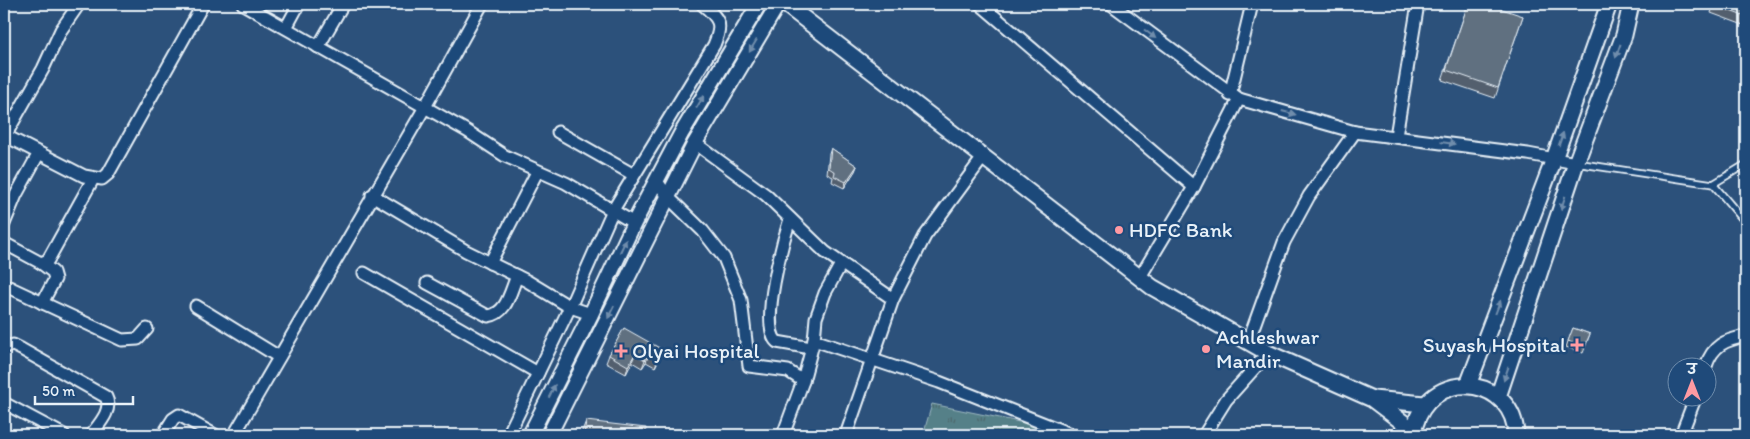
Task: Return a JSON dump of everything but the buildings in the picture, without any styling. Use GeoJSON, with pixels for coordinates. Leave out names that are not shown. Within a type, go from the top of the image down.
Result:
{"type":"FeatureCollection","features":[{"type":"Feature","properties":{"kind":"main road"},"geometry":{"type":"LineString","coordinates":[[785,4],[1152,286],[1268,353],[1372,399],[1413,433],[1424,404],[1444,390],[1468,385],[1484,389],[1498,397],[1509,410],[1516,427],[1516,435]]}},
{"type":"Feature","properties":{"kind":"main road"},"geometry":{"type":"LineString","coordinates":[[1468,385],[1554,159],[1609,4]]}},
{"type":"Feature","properties":{"kind":"main road"},"geometry":{"type":"LineString","coordinates":[[1498,397],[1576,163],[1624,35],[1632,4]]}},
{"type":"Feature","properties":{"kind":"main road"},"geometry":{"type":"LineString","coordinates":[[1372,399],[1424,404]]}},
{"type":"Feature","properties":{"kind":"street"},"geometry":{"type":"LineString","coordinates":[[79,4],[61,30],[43,68],[4,136],[93,179],[102,179],[108,174],[203,4]]}},
{"type":"Feature","properties":{"kind":"street"},"geometry":{"type":"LineString","coordinates":[[286,28],[299,4]]}},
{"type":"Feature","properties":{"kind":"street"},"geometry":{"type":"LineString","coordinates":[[318,47],[343,4]]}},
{"type":"Feature","properties":{"kind":"street"},"geometry":{"type":"LineString","coordinates":[[234,435],[372,195],[425,107],[482,4]]}},
{"type":"Feature","properties":{"kind":"street"},"geometry":{"type":"LineString","coordinates":[[508,435],[570,307],[613,210],[714,45],[720,29],[718,21],[702,4]]}},
{"type":"Feature","properties":{"kind":"street"},"geometry":{"type":"LineString","coordinates":[[530,435],[656,181],[681,134],[759,4]]}},
{"type":"Feature","properties":{"kind":"street"},"geometry":{"type":"LineString","coordinates":[[549,435],[694,143],[778,4]]}},
{"type":"Feature","properties":{"kind":"street"},"geometry":{"type":"LineString","coordinates":[[980,4],[1194,187]]}},
{"type":"Feature","properties":{"kind":"street"},"geometry":{"type":"LineString","coordinates":[[1140,277],[1194,187],[1234,97],[1252,4]]}},
{"type":"Feature","properties":{"kind":"street"},"geometry":{"type":"LineString","coordinates":[[1396,136],[1418,4]]}},
{"type":"Feature","properties":{"kind":"street"},"geometry":{"type":"LineString","coordinates":[[250,5],[505,156],[537,172],[566,183],[634,223]]}},
{"type":"Feature","properties":{"kind":"street"},"geometry":{"type":"LineString","coordinates":[[1115,5],[1234,97],[1356,132],[1396,136],[1576,163]]}},
{"type":"Feature","properties":{"kind":"street"},"geometry":{"type":"LineString","coordinates":[[558,132],[634,175]]}},
{"type":"Feature","properties":{"kind":"street"},"geometry":{"type":"LineString","coordinates":[[1248,342],[1284,242],[1309,196],[1356,132]]}},
{"type":"Feature","properties":{"kind":"street"},"geometry":{"type":"LineString","coordinates":[[694,143],[766,195],[811,240],[841,264],[892,299]]}},
{"type":"Feature","properties":{"kind":"street"},"geometry":{"type":"LineString","coordinates":[[4,224],[16,195],[40,153]]}},
{"type":"Feature","properties":{"kind":"street"},"geometry":{"type":"LineString","coordinates":[[846,435],[874,359],[892,299],[925,236],[984,156]]}},
{"type":"Feature","properties":{"kind":"street"},"geometry":{"type":"LineString","coordinates":[[490,263],[537,172]]}},
{"type":"Feature","properties":{"kind":"street"},"geometry":{"type":"LineString","coordinates":[[41,263],[48,260],[54,251],[93,179]]}},
{"type":"Feature","properties":{"kind":"street"},"geometry":{"type":"LineString","coordinates":[[656,181],[668,197],[686,212],[724,258],[741,300],[749,366],[788,371],[803,381]]}},
{"type":"Feature","properties":{"kind":"street"},"geometry":{"type":"LineString","coordinates":[[372,195],[570,307],[591,314]]}},
{"type":"Feature","properties":{"kind":"street"},"geometry":{"type":"LineString","coordinates":[[790,219],[774,274],[771,333],[777,342],[813,344],[874,359],[940,382],[1073,435]]}},
{"type":"Feature","properties":{"kind":"street"},"geometry":{"type":"LineString","coordinates":[[4,243],[41,263],[53,272],[55,279],[42,303]]}},
{"type":"Feature","properties":{"kind":"street"},"geometry":{"type":"LineString","coordinates":[[783,435],[803,381],[813,344],[816,318],[825,292],[841,264]]}},
{"type":"Feature","properties":{"kind":"street"},"geometry":{"type":"LineString","coordinates":[[364,273],[538,372]]}},
{"type":"Feature","properties":{"kind":"street"},"geometry":{"type":"LineString","coordinates":[[427,283],[488,316],[496,316],[502,312],[517,276]]}},
{"type":"Feature","properties":{"kind":"street"},"geometry":{"type":"LineString","coordinates":[[4,292],[9,287],[122,340],[138,339],[147,329]]}},
{"type":"Feature","properties":{"kind":"street"},"geometry":{"type":"LineString","coordinates":[[196,306],[279,357]]}},
{"type":"Feature","properties":{"kind":"street"},"geometry":{"type":"LineString","coordinates":[[1710,356],[1713,349],[1720,343],[1746,336]]}},
{"type":"Feature","properties":{"kind":"street"},"geometry":{"type":"LineString","coordinates":[[4,347],[12,345],[21,349],[106,397],[109,403],[108,410],[92,435]]}},
{"type":"Feature","properties":{"kind":"street"},"geometry":{"type":"LineString","coordinates":[[1204,435],[1226,400],[1268,353]]}},
{"type":"Feature","properties":{"kind":"street"},"geometry":{"type":"LineString","coordinates":[[4,403],[64,435]]}},
{"type":"Feature","properties":{"kind":"street"},"geometry":{"type":"LineString","coordinates":[[1681,435],[1692,406]]}},
{"type":"Feature","properties":{"kind":"street"},"geometry":{"type":"LineString","coordinates":[[163,435],[172,419],[179,415],[215,435]]}},
{"type":"Feature","properties":{"kind":"lane"},"geometry":{"type":"LineString","coordinates":[[1576,163],[1713,184],[1746,164]]}},
{"type":"Feature","properties":{"kind":"lane"},"geometry":{"type":"LineString","coordinates":[[1713,184],[1746,223]]}},
{"type":"Feature","properties":{"kind":"green space"},"geometry":{"type":"Polygon","coordinates":[[[932,404],[1082,435],[923,435],[932,404]]]}},
{"type":"Feature","properties":{"kind":"place","name":"HDFC Bank"},"geometry":{"type":"Point","coordinates":[1119,230]}},
{"type":"Feature","properties":{"kind":"place","name":"Suyash Hospital"},"geometry":{"type":"Point","coordinates":[1577,345]}},
{"type":"Feature","properties":{"kind":"place","name":"Achleshwar Mandir"},"geometry":{"type":"Point","coordinates":[1206,349]}},
{"type":"Feature","properties":{"kind":"place","name":"Olyai Hospital"},"geometry":{"type":"Point","coordinates":[621,351]}}]}
